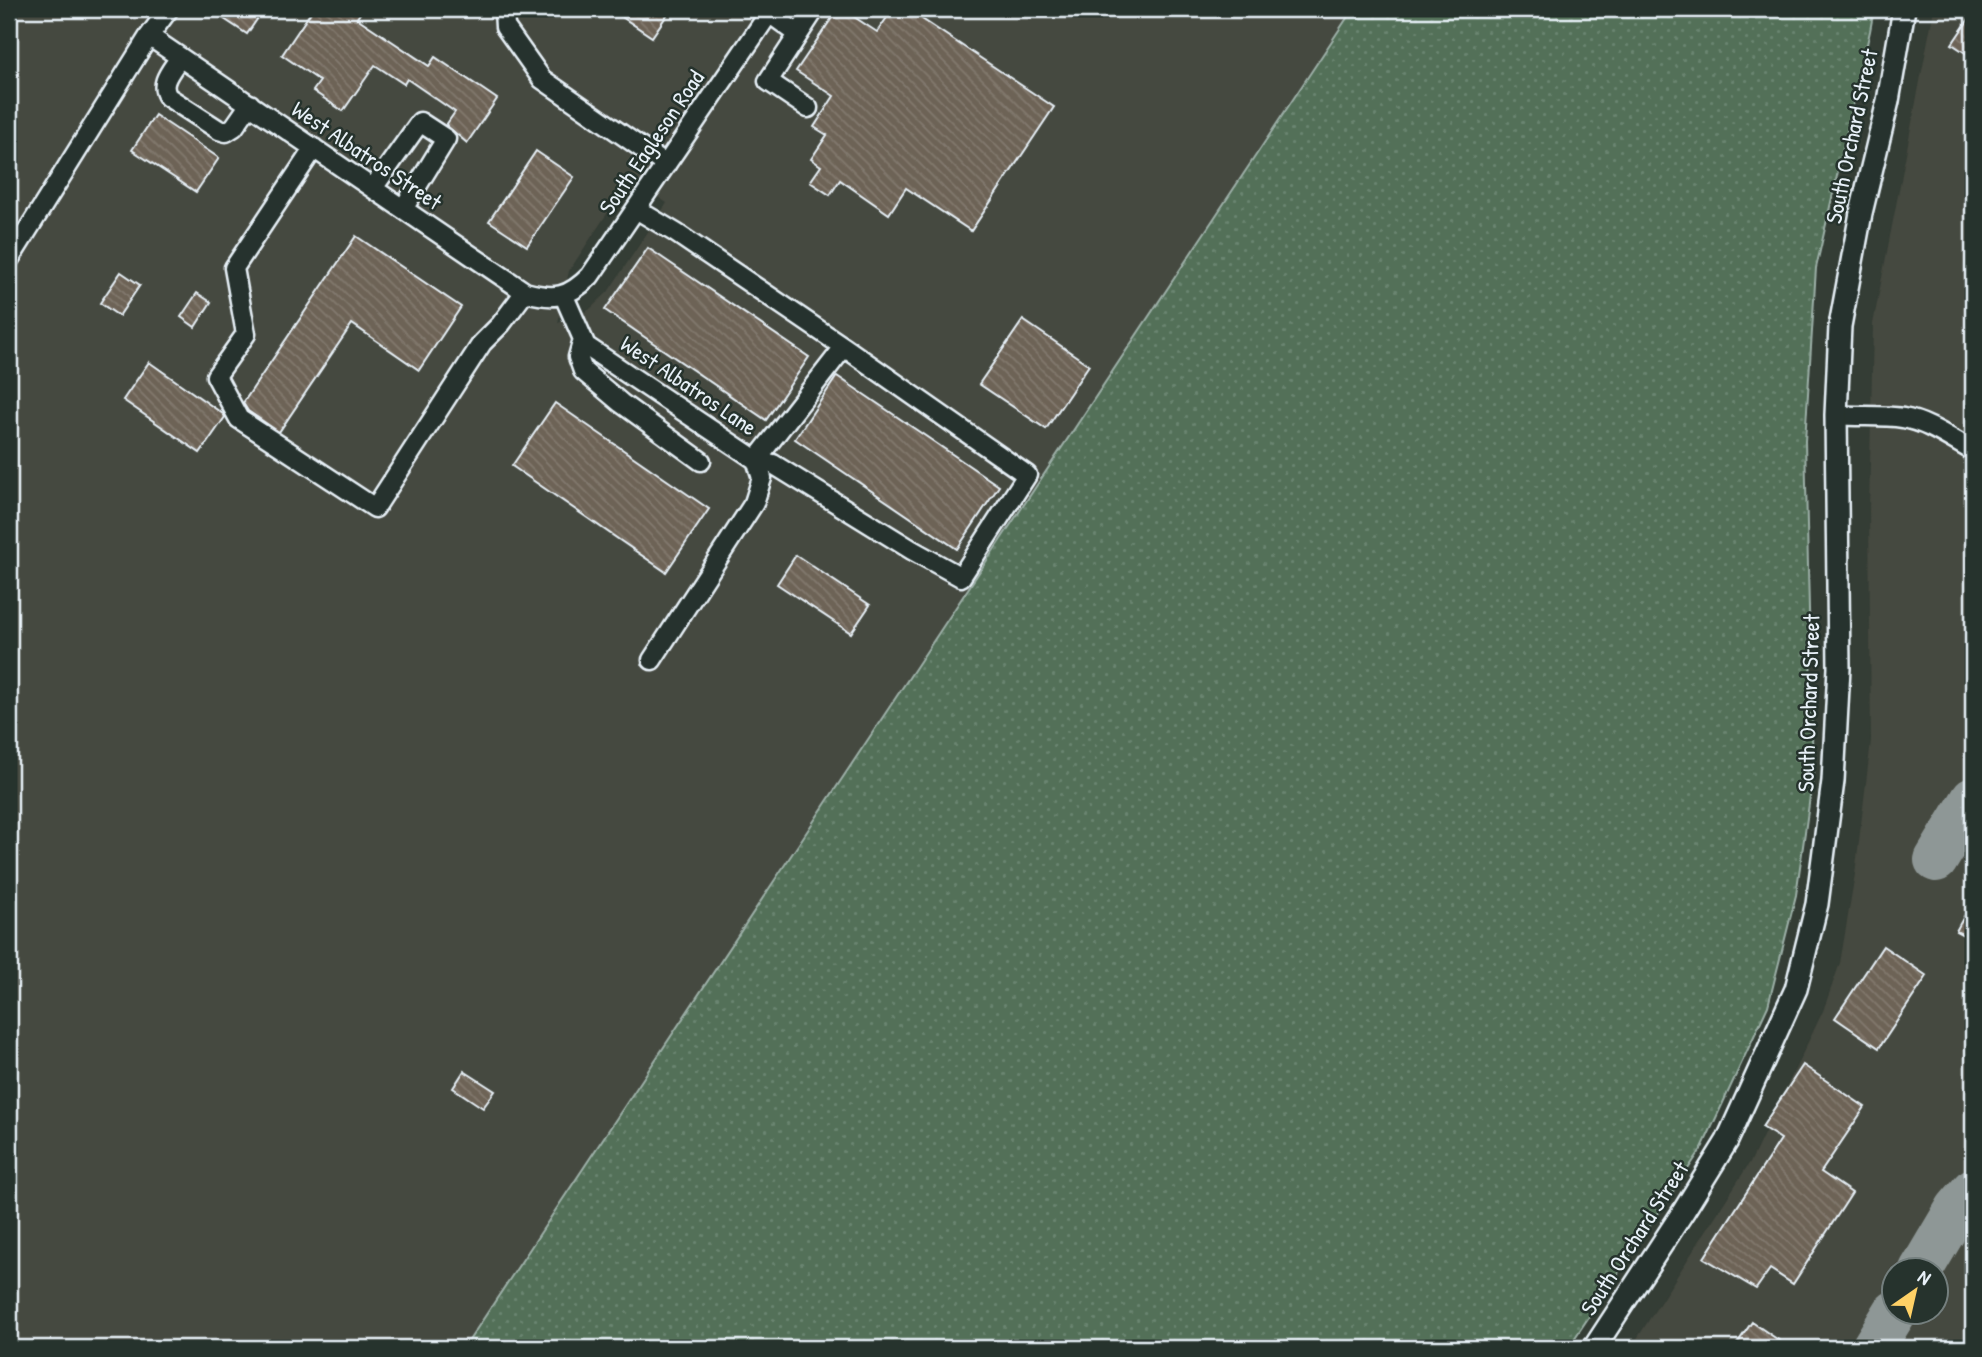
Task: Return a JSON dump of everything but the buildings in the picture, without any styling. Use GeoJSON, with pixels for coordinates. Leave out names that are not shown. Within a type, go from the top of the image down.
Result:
{"type":"FeatureCollection","features":[{"type":"Feature","properties":{"kind":"main road","name":"South Orchard Street"},"geometry":{"type":"LineString","coordinates":[[1594,1348],[1727,1141],[1796,989],[1818,904],[1833,781],[1839,667],[1836,415],[1840,326],[1861,213],[1888,101],[1904,9]]}},
{"type":"Feature","properties":{"kind":"street"},"geometry":{"type":"LineString","coordinates":[[9,260],[149,36],[169,9]]}},
{"type":"Feature","properties":{"kind":"street"},"geometry":{"type":"LineString","coordinates":[[504,9],[505,27],[541,79],[666,165]]}},
{"type":"Feature","properties":{"kind":"street"},"geometry":{"type":"LineString","coordinates":[[808,108],[768,81],[815,9]]}},
{"type":"Feature","properties":{"kind":"street"},"geometry":{"type":"LineString","coordinates":[[770,11],[799,34]]}},
{"type":"Feature","properties":{"kind":"street","name":"South Eagleson Road"},"geometry":{"type":"LineString","coordinates":[[564,296],[578,288],[590,276],[770,11]]}},
{"type":"Feature","properties":{"kind":"street","name":"West Albatros Street"},"geometry":{"type":"LineString","coordinates":[[149,36],[525,292],[544,297],[564,296]]}},
{"type":"Feature","properties":{"kind":"street"},"geometry":{"type":"LineString","coordinates":[[180,57],[163,84],[168,97],[226,132],[234,127],[250,104]]}},
{"type":"Feature","properties":{"kind":"street"},"geometry":{"type":"LineString","coordinates":[[373,188],[421,122],[446,139],[403,209]]}},
{"type":"Feature","properties":{"kind":"street"},"geometry":{"type":"LineString","coordinates":[[314,148],[234,268],[246,334],[216,376],[239,419],[375,508],[482,343],[501,324],[525,292]]}},
{"type":"Feature","properties":{"kind":"street"},"geometry":{"type":"LineString","coordinates":[[636,209],[676,233],[844,347],[1027,475],[961,577],[912,550],[773,464],[756,460],[844,347]]}},
{"type":"Feature","properties":{"kind":"street","name":"West Albatros Lane"},"geometry":{"type":"LineString","coordinates":[[564,296],[586,346],[756,460],[762,478],[754,503],[652,660]]}},
{"type":"Feature","properties":{"kind":"street"},"geometry":{"type":"LineString","coordinates":[[583,339],[578,357],[583,371],[621,403],[701,461]]}},
{"type":"Feature","properties":{"kind":"street"},"geometry":{"type":"LineString","coordinates":[[1836,415],[1902,418],[1929,426],[1973,451]]}},
{"type":"Feature","properties":{"kind":"shaded area"},"geometry":{"type":"Polygon","coordinates":[[[9,9],[1353,9],[464,1348],[9,1348],[9,9]],[[630,179],[569,271],[558,323],[589,310],[608,292],[667,203],[630,179]]]}},
{"type":"Feature","properties":{"kind":"shaded area"},"geometry":{"type":"Polygon","coordinates":[[[1934,9],[1973,9],[1973,1348],[1631,1348],[1752,1159],[1823,1011],[1840,963],[1855,874],[1871,741],[1869,509],[1873,324],[1934,9]]]}},
{"type":"Feature","properties":{"kind":"green space"},"geometry":{"type":"Polygon","coordinates":[[[1353,9],[1874,9],[1816,268],[1805,441],[1813,776],[1796,895],[1768,1006],[1702,1148],[1568,1348],[464,1348],[1353,9]]]}},
{"type":"Feature","properties":{"kind":"taxiway"},"geometry":{"type":"LineString","coordinates":[[1936,860],[1973,799]]}},
{"type":"Feature","properties":{"kind":"taxiway"},"geometry":{"type":"LineString","coordinates":[[1929,1256],[1957,1209],[1973,1190]]}},
{"type":"Feature","properties":{"kind":"taxiway"},"geometry":{"type":"LineString","coordinates":[[1873,1348],[1886,1326]]}}]}
